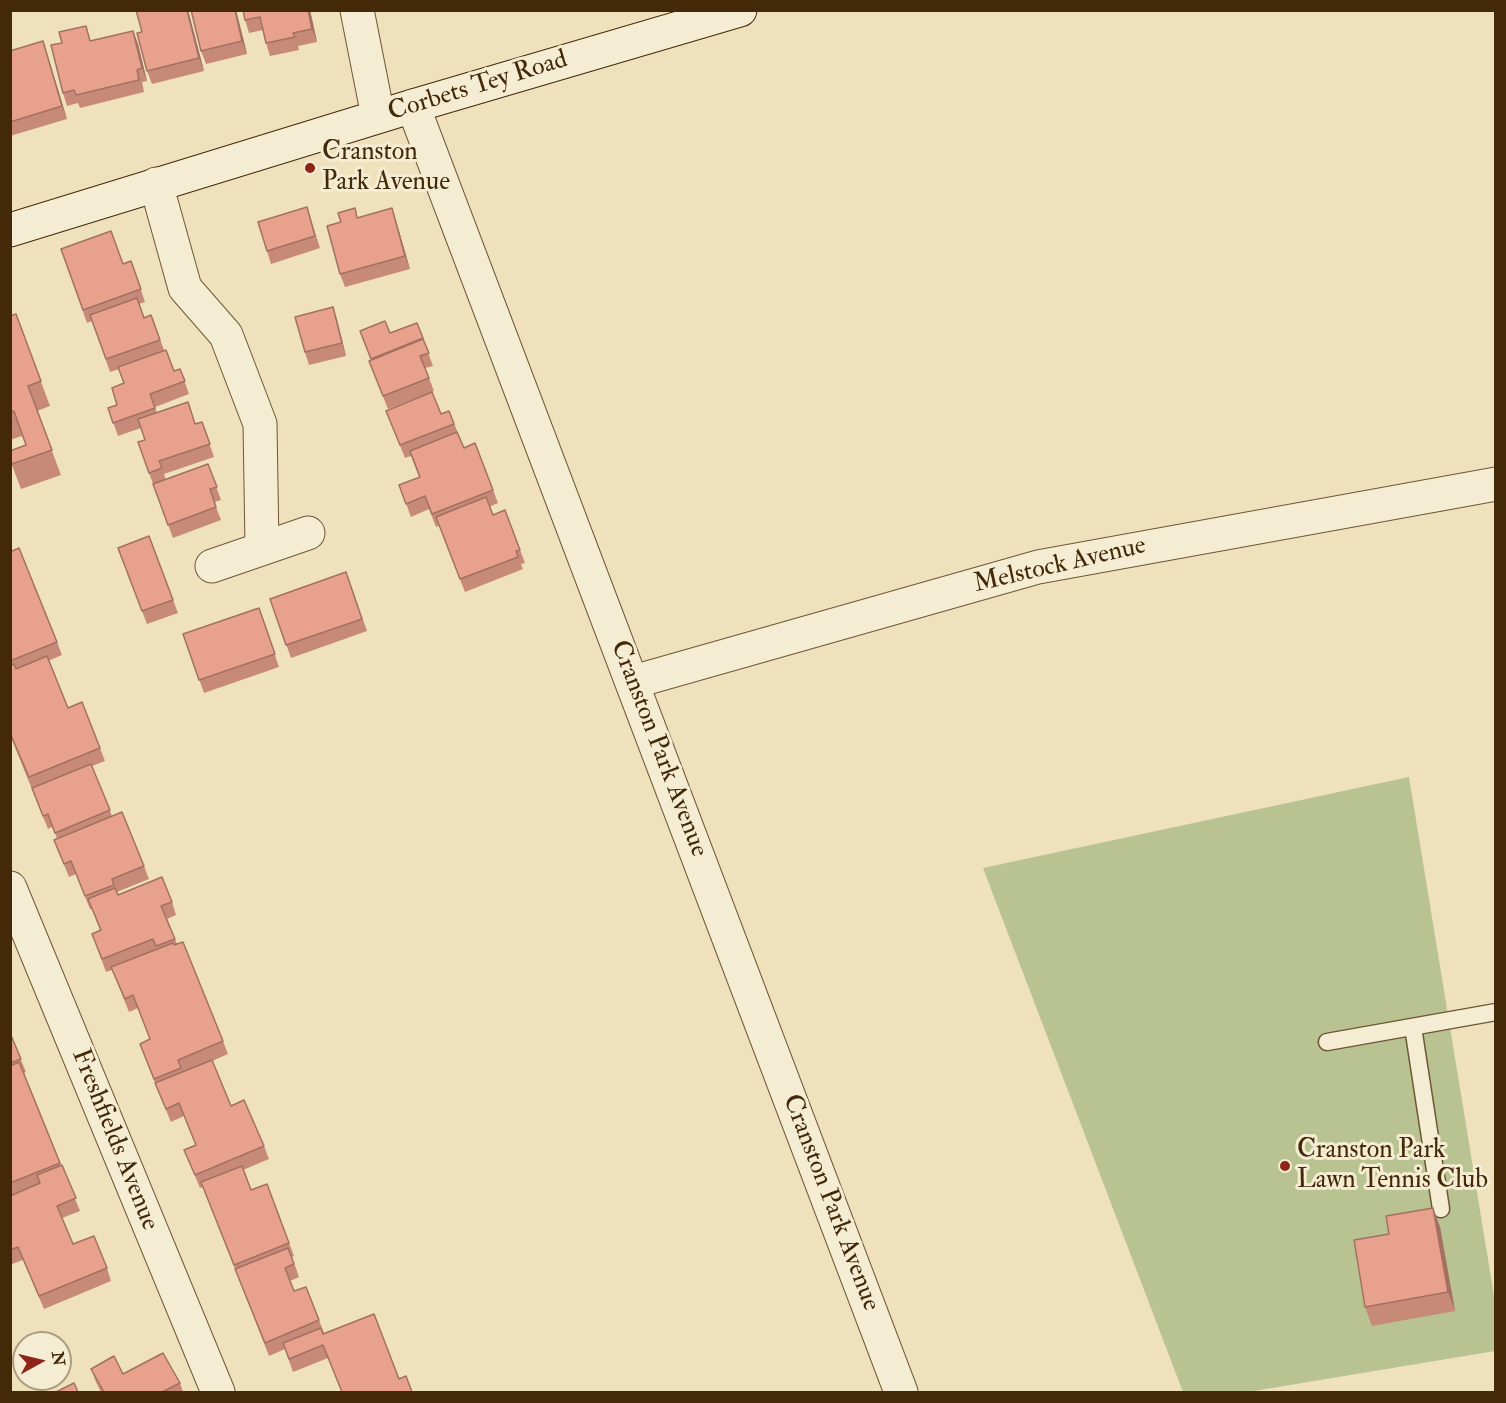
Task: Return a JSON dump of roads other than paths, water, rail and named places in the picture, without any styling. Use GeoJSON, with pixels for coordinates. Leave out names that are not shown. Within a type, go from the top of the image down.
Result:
{"type":"FeatureCollection","features":[{"type":"Feature","properties":{"kind":"street"},"geometry":{"type":"LineString","coordinates":[[357,10],[378,117]]}},
{"type":"Feature","properties":{"kind":"street","name":"Corbets Tey Road"},"geometry":{"type":"LineString","coordinates":[[10,230],[413,106],[740,10]]}},
{"type":"Feature","properties":{"kind":"street","name":"Cranston Park Avenue"},"geometry":{"type":"LineString","coordinates":[[413,106],[901,1392]]}},
{"type":"Feature","properties":{"kind":"street"},"geometry":{"type":"LineString","coordinates":[[156,184],[185,288],[226,335],[260,424],[262,547]]}},
{"type":"Feature","properties":{"kind":"street","name":"Melstock Avenue"},"geometry":{"type":"LineString","coordinates":[[633,682],[1038,567],[1496,484]]}},
{"type":"Feature","properties":{"kind":"street"},"geometry":{"type":"LineString","coordinates":[[212,566],[308,533]]}},
{"type":"Feature","properties":{"kind":"street","name":"Freshfields Avenue"},"geometry":{"type":"LineString","coordinates":[[10,888],[218,1392]]}},
{"type":"Feature","properties":{"kind":"lane"},"geometry":{"type":"LineString","coordinates":[[1326,1042],[1496,1012]]}},
{"type":"Feature","properties":{"kind":"lane"},"geometry":{"type":"LineString","coordinates":[[1413,1027],[1441,1209]]}},
{"type":"Feature","properties":{"kind":"place","name":"Cranston Park Avenue"},"geometry":{"type":"Point","coordinates":[310,168]}},
{"type":"Feature","properties":{"kind":"place","name":"Cranston Park Lawn Tennis Club"},"geometry":{"type":"Point","coordinates":[1285,1166]}}]}
